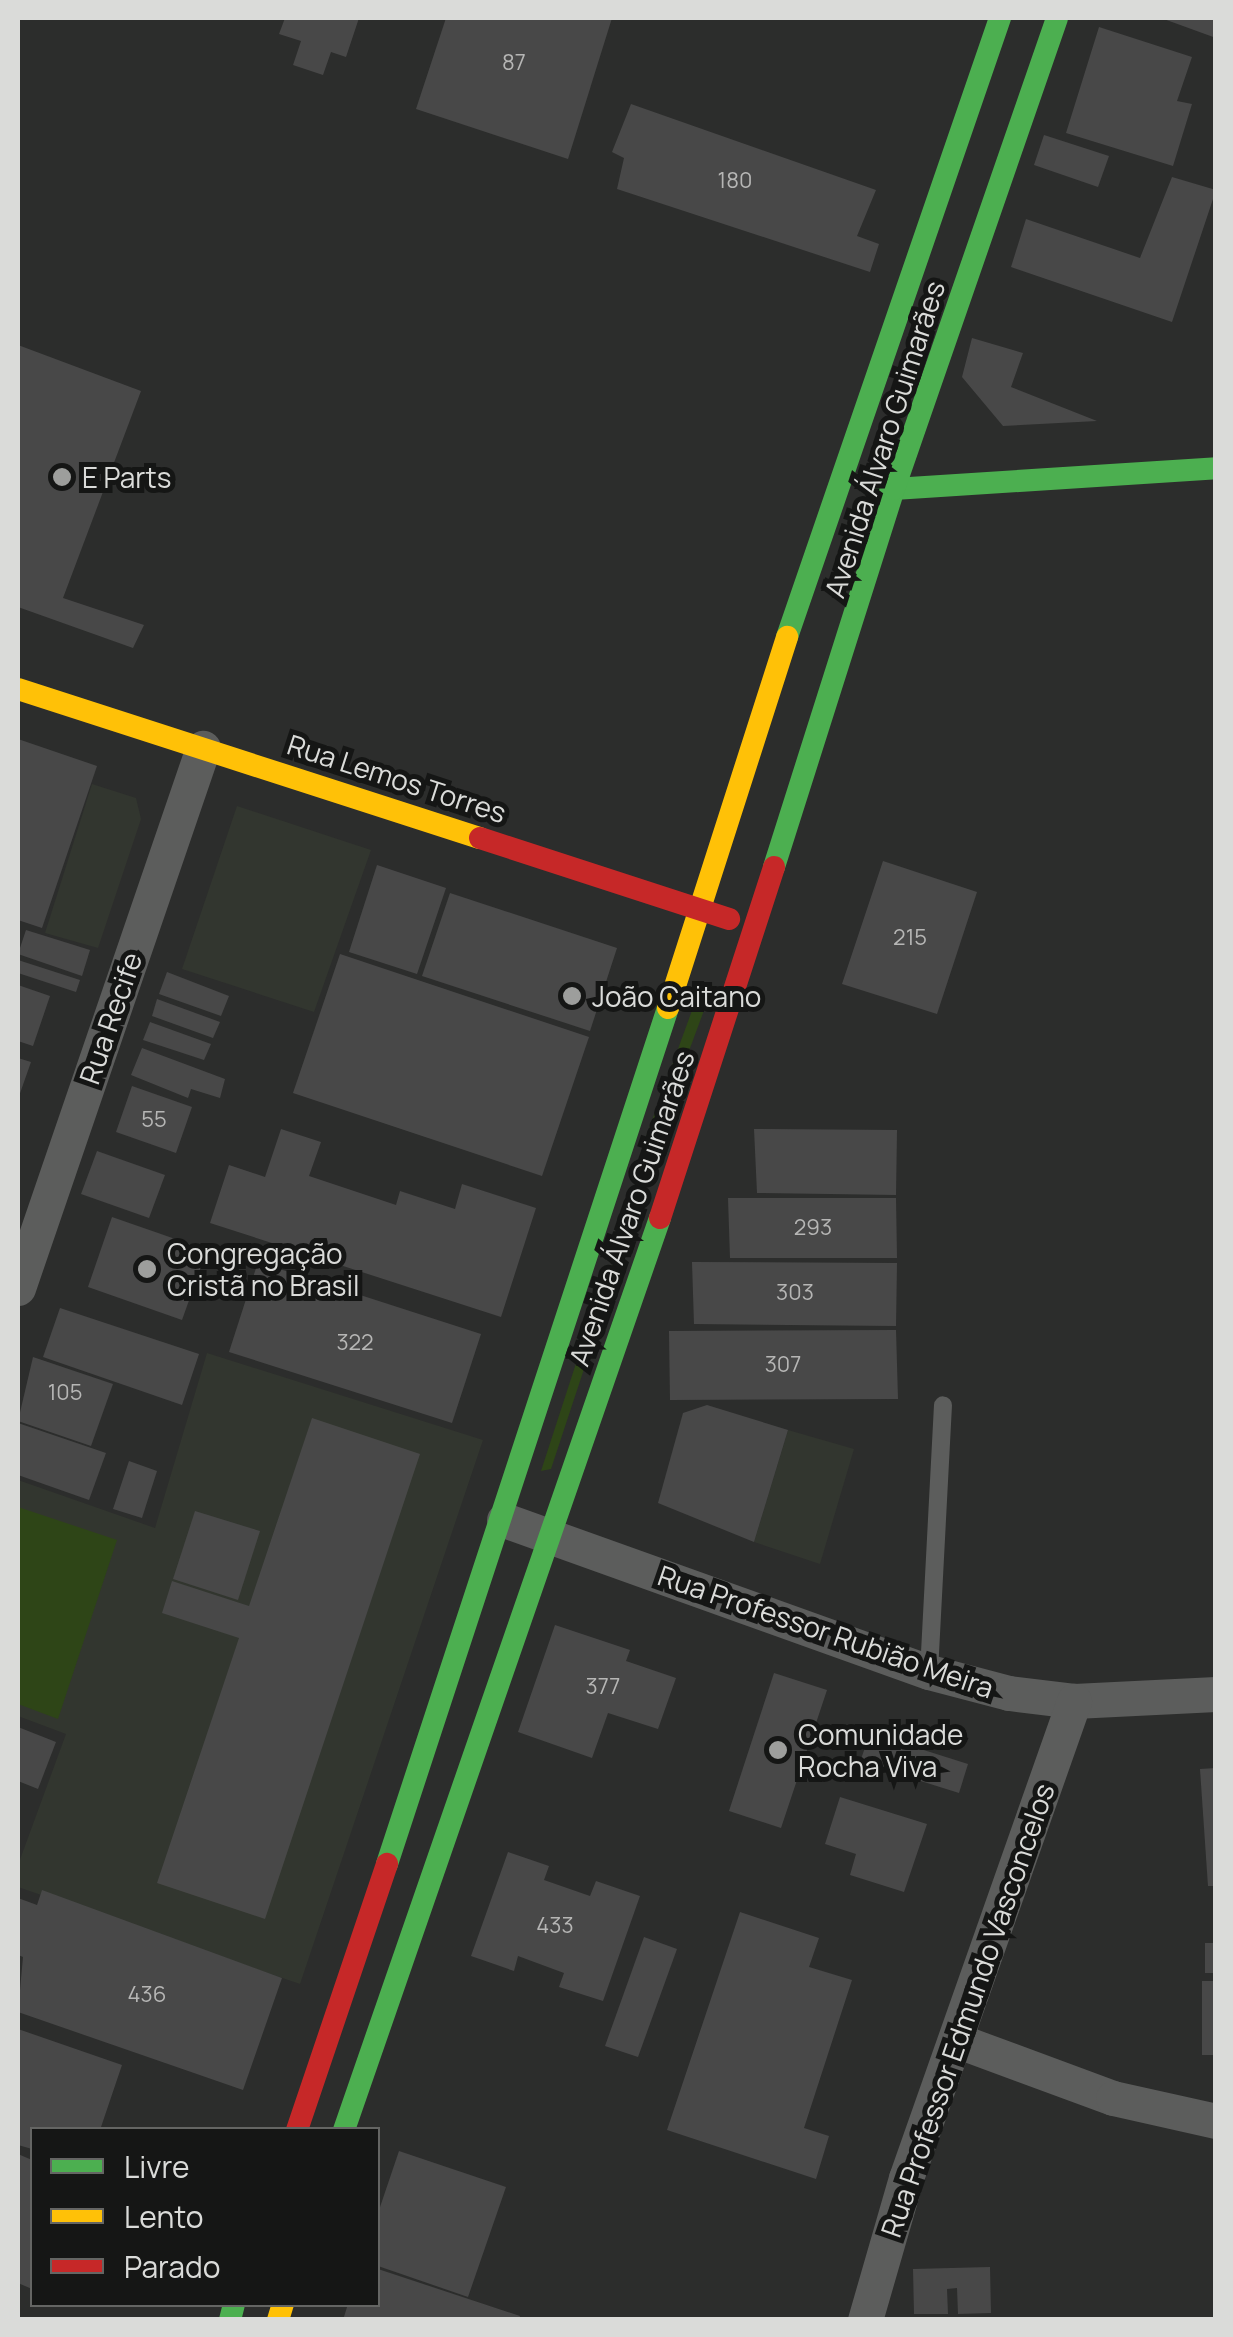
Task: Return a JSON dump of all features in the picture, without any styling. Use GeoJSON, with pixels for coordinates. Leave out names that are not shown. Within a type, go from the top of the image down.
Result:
{"type":"FeatureCollection","features":[{"type":"Feature","properties":{"kind":"street","name":"Avenida Álvaro Guimarães"},"geometry":{"type":"LineString","coordinates":[[345,2127],[552,1534],[700,909],[840,472],[1000,18]]}},
{"type":"Feature","properties":{"kind":"street","name":"Avenida Álvaro Guimarães"},"geometry":{"type":"LineString","coordinates":[[297,2127],[504,1520],[756,928],[894,489],[1058,18]]}},
{"type":"Feature","properties":{"kind":"street"},"geometry":{"type":"LineString","coordinates":[[840,472],[894,489],[1162,476],[1216,468]]}},
{"type":"Feature","properties":{"kind":"street"},"geometry":{"type":"LineString","coordinates":[[1162,476],[1216,480]]}},
{"type":"Feature","properties":{"kind":"street","name":"Rua Lemos Torres"},"geometry":{"type":"LineString","coordinates":[[18,689],[756,928]]}},
{"type":"Feature","properties":{"kind":"street","name":"Rua Recife"},"geometry":{"type":"LineString","coordinates":[[18,1288],[203,748]]}},
{"type":"Feature","properties":{"kind":"street","name":"Rua Professor Rubião Meira"},"geometry":{"type":"LineString","coordinates":[[504,1520],[929,1672],[1074,1701],[1216,1694]]}},
{"type":"Feature","properties":{"kind":"street","name":"Rua Professor Edmundo Vasconcelos"},"geometry":{"type":"LineString","coordinates":[[864,2320],[1074,1701]]}},
{"type":"Feature","properties":{"kind":"street"},"geometry":{"type":"LineString","coordinates":[[956,2040],[1113,2098],[1216,2121]]}},
{"type":"Feature","properties":{"kind":"lane"},"geometry":{"type":"LineString","coordinates":[[929,1672],[942,1404]]}},
{"type":"Feature","properties":{"kind":"shaded area"},"geometry":{"type":"Polygon","coordinates":[[[92,784],[136,798],[141,819],[98,948],[45,933],[92,784]]]}},
{"type":"Feature","properties":{"kind":"shaded area"},"geometry":{"type":"Polygon","coordinates":[[[237,806],[371,850],[314,1012],[182,969],[237,806]]]}},
{"type":"Feature","properties":{"kind":"shaded area"},"geometry":{"type":"Polygon","coordinates":[[[207,1353],[483,1440],[300,1984],[18,1887],[18,1865],[66,1734],[18,1716],[18,1480],[155,1528],[207,1353]]]}},
{"type":"Feature","properties":{"kind":"shaded area"},"geometry":{"type":"Polygon","coordinates":[[[788,1430],[854,1449],[820,1564],[754,1542],[788,1430]]]}},
{"type":"Feature","properties":{"kind":"green space"},"geometry":{"type":"Polygon","coordinates":[[[702,983],[713,986],[655,1143],[646,1137],[702,983]]]}},
{"type":"Feature","properties":{"kind":"green space"},"geometry":{"type":"Polygon","coordinates":[[[608,1265],[618,1266],[551,1469],[541,1471],[608,1265]]]}},
{"type":"Feature","properties":{"kind":"green space"},"geometry":{"type":"Polygon","coordinates":[[[18,1507],[117,1540],[58,1719],[18,1704],[18,1507]]]}},
{"type":"Feature","properties":{"kind":"building"},"geometry":{"type":"Polygon","coordinates":[[[285,18],[359,18],[346,57],[331,52],[323,75],[293,65],[301,41],[279,34],[285,18]]]}},
{"type":"Feature","properties":{"kind":"building"},"geometry":{"type":"Polygon","coordinates":[[[446,18],[612,18],[568,159],[416,109],[446,18]]]}},
{"type":"Feature","properties":{"kind":"building"},"geometry":{"type":"Polygon","coordinates":[[[1161,18],[1216,18],[1216,38],[1161,18]]]}},
{"type":"Feature","properties":{"kind":"building"},"geometry":{"type":"Polygon","coordinates":[[[1099,27],[1192,57],[1177,101],[1192,104],[1173,166],[1066,133],[1099,27]]]}},
{"type":"Feature","properties":{"kind":"building"},"geometry":{"type":"Polygon","coordinates":[[[631,104],[876,190],[857,236],[879,244],[870,272],[617,189],[624,158],[612,152],[631,104]]]}},
{"type":"Feature","properties":{"kind":"building"},"geometry":{"type":"Polygon","coordinates":[[[1044,135],[1109,156],[1098,187],[1034,165],[1044,135]]]}},
{"type":"Feature","properties":{"kind":"building"},"geometry":{"type":"Polygon","coordinates":[[[1172,177],[1216,190],[1172,322],[1011,267],[1026,219],[1140,258],[1172,177]]]}},
{"type":"Feature","properties":{"kind":"building"},"geometry":{"type":"Polygon","coordinates":[[[972,338],[1023,353],[1011,387],[1097,421],[1003,426],[962,377],[972,338]]]}},
{"type":"Feature","properties":{"kind":"building","name":"E Parts"},"geometry":{"type":"Polygon","coordinates":[[[18,345],[141,391],[63,598],[144,625],[133,648],[18,607],[18,345]]]}},
{"type":"Feature","properties":{"kind":"building"},"geometry":{"type":"Polygon","coordinates":[[[18,739],[97,766],[42,928],[18,920],[18,739]]]}},
{"type":"Feature","properties":{"kind":"building"},"geometry":{"type":"Polygon","coordinates":[[[883,861],[977,892],[937,1014],[842,984],[883,861]]]}},
{"type":"Feature","properties":{"kind":"building"},"geometry":{"type":"Polygon","coordinates":[[[377,865],[446,888],[417,974],[349,952],[377,865]]]}},
{"type":"Feature","properties":{"kind":"building"},"geometry":{"type":"Polygon","coordinates":[[[450,893],[617,948],[590,1031],[422,976],[450,893]]]}},
{"type":"Feature","properties":{"kind":"building"},"geometry":{"type":"Polygon","coordinates":[[[26,930],[90,950],[82,976],[18,954],[26,930]]]}},
{"type":"Feature","properties":{"kind":"building"},"geometry":{"type":"Polygon","coordinates":[[[340,954],[589,1037],[542,1176],[293,1093],[340,954]]]}},
{"type":"Feature","properties":{"kind":"building"},"geometry":{"type":"Polygon","coordinates":[[[18,960],[80,980],[76,992],[18,973],[18,960]]]}},
{"type":"Feature","properties":{"kind":"building"},"geometry":{"type":"Polygon","coordinates":[[[167,972],[229,996],[221,1016],[159,994],[167,972]]]}},
{"type":"Feature","properties":{"kind":"building"},"geometry":{"type":"Polygon","coordinates":[[[18,985],[50,996],[33,1046],[18,1041],[18,985]]]}},
{"type":"Feature","properties":{"kind":"building"},"geometry":{"type":"Polygon","coordinates":[[[157,999],[220,1022],[213,1038],[152,1016],[157,999]]]}},
{"type":"Feature","properties":{"kind":"building"},"geometry":{"type":"Polygon","coordinates":[[[150,1022],[211,1044],[204,1060],[143,1040],[150,1022]]]}},
{"type":"Feature","properties":{"kind":"building"},"geometry":{"type":"Polygon","coordinates":[[[142,1048],[225,1079],[220,1098],[191,1089],[188,1098],[131,1075],[142,1048]]]}},
{"type":"Feature","properties":{"kind":"building"},"geometry":{"type":"Polygon","coordinates":[[[18,1058],[31,1062],[18,1099],[18,1058]]]}},
{"type":"Feature","properties":{"kind":"building"},"geometry":{"type":"Polygon","coordinates":[[[132,1086],[192,1107],[176,1153],[116,1132],[132,1086]]]}},
{"type":"Feature","properties":{"kind":"building"},"geometry":{"type":"Polygon","coordinates":[[[281,1129],[321,1142],[309,1176],[396,1205],[400,1191],[455,1209],[462,1184],[536,1208],[501,1317],[210,1223],[229,1165],[265,1177],[281,1129]]]}},
{"type":"Feature","properties":{"kind":"building"},"geometry":{"type":"Polygon","coordinates":[[[754,1129],[897,1130],[896,1195],[757,1193],[754,1129]]]}},
{"type":"Feature","properties":{"kind":"building"},"geometry":{"type":"Polygon","coordinates":[[[97,1151],[165,1175],[149,1218],[81,1194],[97,1151]]]}},
{"type":"Feature","properties":{"kind":"building"},"geometry":{"type":"Polygon","coordinates":[[[728,1198],[896,1198],[897,1258],[730,1258],[728,1198]]]}},
{"type":"Feature","properties":{"kind":"building","name":"Congregação Cristã no Brasil"},"geometry":{"type":"Polygon","coordinates":[[[112,1217],[207,1250],[182,1320],[88,1287],[112,1217]]]}},
{"type":"Feature","properties":{"kind":"building"},"geometry":{"type":"Polygon","coordinates":[[[258,1262],[481,1334],[452,1423],[229,1352],[258,1262]]]}},
{"type":"Feature","properties":{"kind":"building"},"geometry":{"type":"Polygon","coordinates":[[[692,1262],[897,1263],[896,1326],[694,1324],[692,1262]]]}},
{"type":"Feature","properties":{"kind":"building"},"geometry":{"type":"Polygon","coordinates":[[[60,1308],[199,1354],[182,1405],[43,1357],[60,1308]]]}},
{"type":"Feature","properties":{"kind":"building"},"geometry":{"type":"Polygon","coordinates":[[[896,1330],[898,1399],[670,1400],[669,1331],[896,1330]]]}},
{"type":"Feature","properties":{"kind":"building"},"geometry":{"type":"Polygon","coordinates":[[[33,1357],[113,1384],[91,1446],[18,1421],[33,1357]]]}},
{"type":"Feature","properties":{"kind":"building"},"geometry":{"type":"Polygon","coordinates":[[[707,1405],[788,1430],[754,1542],[658,1503],[683,1413],[707,1405]]]}},
{"type":"Feature","properties":{"kind":"building"},"geometry":{"type":"Polygon","coordinates":[[[312,1418],[420,1454],[265,1919],[157,1883],[239,1638],[162,1613],[172,1581],[249,1606],[312,1418]]]}},
{"type":"Feature","properties":{"kind":"building"},"geometry":{"type":"Polygon","coordinates":[[[18,1423],[106,1453],[89,1500],[18,1475],[18,1423]]]}},
{"type":"Feature","properties":{"kind":"building"},"geometry":{"type":"Polygon","coordinates":[[[129,1461],[157,1471],[142,1518],[113,1509],[129,1461]]]}},
{"type":"Feature","properties":{"kind":"building"},"geometry":{"type":"Polygon","coordinates":[[[195,1511],[260,1531],[238,1600],[173,1579],[195,1511]]]}},
{"type":"Feature","properties":{"kind":"building"},"geometry":{"type":"Polygon","coordinates":[[[555,1625],[630,1650],[626,1661],[676,1678],[658,1729],[608,1713],[592,1758],[518,1732],[555,1625]]]}},
{"type":"Feature","properties":{"kind":"building","name":"Comunidade Rocha Viva"},"geometry":{"type":"Polygon","coordinates":[[[774,1673],[827,1690],[781,1828],[729,1811],[774,1673]]]}},
{"type":"Feature","properties":{"kind":"building"},"geometry":{"type":"Polygon","coordinates":[[[18,1727],[56,1742],[38,1789],[18,1781],[18,1727]]]}},
{"type":"Feature","properties":{"kind":"building"},"geometry":{"type":"Polygon","coordinates":[[[870,1733],[968,1764],[959,1793],[860,1762],[870,1733]]]}},
{"type":"Feature","properties":{"kind":"building"},"geometry":{"type":"Polygon","coordinates":[[[1216,1768],[1216,1886],[1208,1886],[1200,1769],[1216,1768]]]}},
{"type":"Feature","properties":{"kind":"building"},"geometry":{"type":"Polygon","coordinates":[[[840,1797],[927,1824],[904,1892],[850,1875],[856,1854],[825,1844],[840,1797]]]}},
{"type":"Feature","properties":{"kind":"building"},"geometry":{"type":"Polygon","coordinates":[[[508,1852],[549,1866],[544,1880],[590,1896],[596,1881],[640,1896],[603,2001],[559,1987],[564,1973],[518,1956],[514,1971],[471,1956],[508,1852]]]}},
{"type":"Feature","properties":{"kind":"building"},"geometry":{"type":"Polygon","coordinates":[[[42,1890],[282,1978],[243,2090],[18,2012],[23,1957],[18,1955],[18,1898],[37,1905],[42,1890]]]}},
{"type":"Feature","properties":{"kind":"building"},"geometry":{"type":"Polygon","coordinates":[[[740,1912],[819,1938],[809,1967],[852,1980],[804,2128],[829,2136],[816,2179],[667,2130],[740,1912]]]}},
{"type":"Feature","properties":{"kind":"building"},"geometry":{"type":"Polygon","coordinates":[[[644,1937],[677,1949],[638,2057],[605,2046],[644,1937]]]}},
{"type":"Feature","properties":{"kind":"building"},"geometry":{"type":"Polygon","coordinates":[[[1205,1943],[1216,1943],[1216,1973],[1205,1973],[1205,1943]]]}},
{"type":"Feature","properties":{"kind":"building"},"geometry":{"type":"Polygon","coordinates":[[[1202,1981],[1216,1981],[1216,2055],[1202,2055],[1202,1981]]]}},
{"type":"Feature","properties":{"kind":"building"},"geometry":{"type":"Polygon","coordinates":[[[18,2029],[122,2065],[101,2127],[30,2127],[30,2148],[18,2145],[18,2029]]]}},
{"type":"Feature","properties":{"kind":"building"},"geometry":{"type":"Polygon","coordinates":[[[399,2151],[506,2187],[468,2297],[380,2267],[380,2207],[399,2151]]]}},
{"type":"Feature","properties":{"kind":"building"},"geometry":{"type":"Polygon","coordinates":[[[18,2154],[30,2159],[30,2288],[18,2283],[18,2154]]]}},
{"type":"Feature","properties":{"kind":"building"},"geometry":{"type":"Polygon","coordinates":[[[990,2267],[991,2313],[958,2314],[957,2288],[947,2289],[948,2314],[914,2314],[913,2269],[990,2267]]]}},
{"type":"Feature","properties":{"kind":"building"},"geometry":{"type":"Polygon","coordinates":[[[380,2270],[520,2316],[519,2320],[343,2320],[347,2307],[380,2307],[380,2270]]]}},
{"type":"Feature","properties":{"kind":"traffic: fast"},"geometry":{"type":"LineString","coordinates":[[787,637],[1000,18]]}},
{"type":"Feature","properties":{"kind":"traffic: fast"},"geometry":{"type":"LineString","coordinates":[[774,867],[894,489],[1057,18]]}},
{"type":"Feature","properties":{"kind":"traffic: fast"},"geometry":{"type":"LineString","coordinates":[[866,480],[894,489],[1216,468]]}},
{"type":"Feature","properties":{"kind":"traffic: fast"},"geometry":{"type":"LineString","coordinates":[[387,1864],[668,1008]]}},
{"type":"Feature","properties":{"kind":"traffic: fast"},"geometry":{"type":"LineString","coordinates":[[345,2127],[660,1218]]}},
{"type":"Feature","properties":{"kind":"traffic: fast"},"geometry":{"type":"LineString","coordinates":[[230,2320],[233,2307]]}},
{"type":"Feature","properties":{"kind":"traffic: slow"},"geometry":{"type":"LineString","coordinates":[[668,1008],[787,637]]}},
{"type":"Feature","properties":{"kind":"traffic: slow"},"geometry":{"type":"LineString","coordinates":[[18,689],[480,838]]}},
{"type":"Feature","properties":{"kind":"traffic: slow"},"geometry":{"type":"LineString","coordinates":[[278,2320],[282,2307]]}},
{"type":"Feature","properties":{"kind":"traffic: jam"},"geometry":{"type":"LineString","coordinates":[[480,838],[729,919]]}},
{"type":"Feature","properties":{"kind":"traffic: jam"},"geometry":{"type":"LineString","coordinates":[[660,1218],[774,867]]}},
{"type":"Feature","properties":{"kind":"traffic: jam"},"geometry":{"type":"LineString","coordinates":[[298,2127],[387,1864]]}},
{"type":"Feature","properties":{"kind":"place","name":"E Parts"},"geometry":{"type":"Point","coordinates":[62,477]}},
{"type":"Feature","properties":{"kind":"place","name":"João Caitano"},"geometry":{"type":"Point","coordinates":[572,996]}},
{"type":"Feature","properties":{"kind":"place","name":"Congregação Cristã no Brasil"},"geometry":{"type":"Point","coordinates":[147,1269]}},
{"type":"Feature","properties":{"kind":"place","name":"Comunidade Rocha Viva"},"geometry":{"type":"Point","coordinates":[778,1750]}}]}
